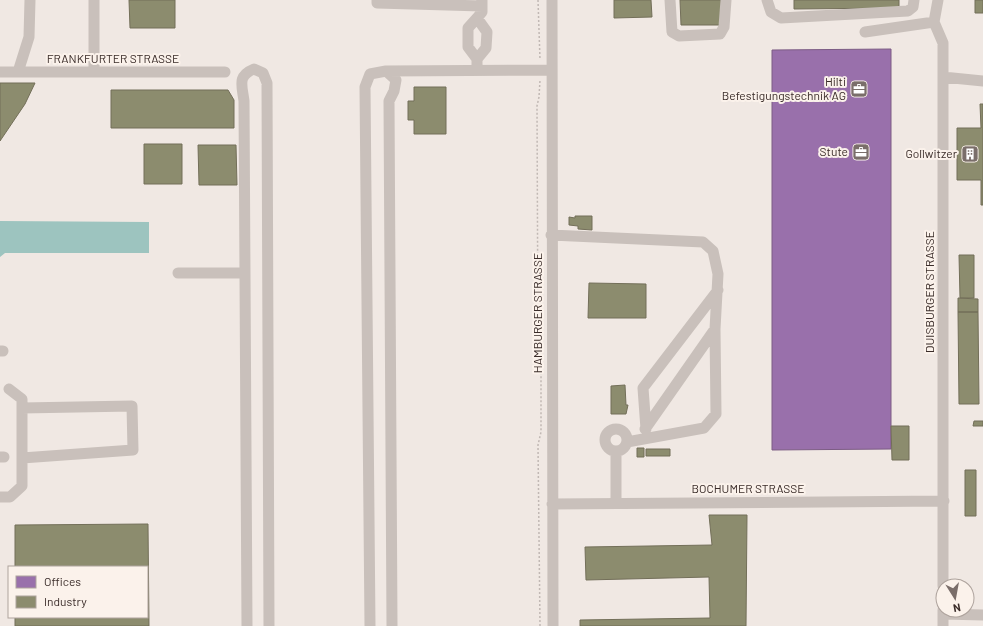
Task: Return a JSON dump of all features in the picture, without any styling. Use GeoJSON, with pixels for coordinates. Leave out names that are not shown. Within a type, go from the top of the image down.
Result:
{"type":"FeatureCollection","features":[{"type":"Feature","properties":{"kind":"street"},"geometry":{"type":"LineString","coordinates":[[18,72],[29,37],[30,0]]}},
{"type":"Feature","properties":{"kind":"street"},"geometry":{"type":"LineString","coordinates":[[94,0],[94,72]]}},
{"type":"Feature","properties":{"kind":"street"},"geometry":{"type":"LineString","coordinates":[[377,0],[377,3],[482,3],[482,12],[479,21],[468,28],[468,47],[478,61]]}},
{"type":"Feature","properties":{"kind":"street","name":"HAMBURGER STRASSE"},"geometry":{"type":"LineString","coordinates":[[552,0],[545,70],[551,234],[553,626]]}},
{"type":"Feature","properties":{"kind":"street"},"geometry":{"type":"LineString","coordinates":[[670,0],[670,28],[672,32],[678,36],[720,34],[724,27],[726,0]]}},
{"type":"Feature","properties":{"kind":"street"},"geometry":{"type":"LineString","coordinates":[[766,0],[771,12],[781,18],[908,11],[913,7],[914,0]]}},
{"type":"Feature","properties":{"kind":"street"},"geometry":{"type":"LineString","coordinates":[[865,32],[934,22],[938,0]]}},
{"type":"Feature","properties":{"kind":"street"},"geometry":{"type":"LineString","coordinates":[[478,61],[486,48],[487,32],[479,21]]}},
{"type":"Feature","properties":{"kind":"street","name":"DUISBURGER STRASSE"},"geometry":{"type":"LineString","coordinates":[[934,22],[943,43],[943,578]]}},
{"type":"Feature","properties":{"kind":"street"},"geometry":{"type":"LineString","coordinates":[[370,626],[365,87],[370,74],[386,71],[437,70],[478,61],[545,70]]}},
{"type":"Feature","properties":{"kind":"street"},"geometry":{"type":"LineString","coordinates":[[246,626],[244,101],[241,82],[246,72],[254,69],[263,73],[266,83],[268,626]]}},
{"type":"Feature","properties":{"kind":"street"},"geometry":{"type":"LineString","coordinates":[[386,71],[396,80],[394,91],[389,101],[392,626]]}},
{"type":"Feature","properties":{"kind":"street","name":"FRANKFURTER STRASSE"},"geometry":{"type":"LineString","coordinates":[[0,72],[226,72]]}},
{"type":"Feature","properties":{"kind":"street"},"geometry":{"type":"LineString","coordinates":[[942,77],[983,81]]}},
{"type":"Feature","properties":{"kind":"street"},"geometry":{"type":"LineString","coordinates":[[551,234],[703,242],[713,251],[718,274],[715,329],[716,414],[704,428],[632,440],[619,430],[609,432],[605,442],[611,450],[616,451],[625,446],[632,440],[646,428],[715,329]]}},
{"type":"Feature","properties":{"kind":"street"},"geometry":{"type":"LineString","coordinates":[[178,273],[245,273]]}},
{"type":"Feature","properties":{"kind":"street"},"geometry":{"type":"LineString","coordinates":[[646,428],[643,388],[718,290]]}},
{"type":"Feature","properties":{"kind":"street"},"geometry":{"type":"LineString","coordinates":[[0,497],[10,497],[22,486],[22,399],[9,388]]}},
{"type":"Feature","properties":{"kind":"street"},"geometry":{"type":"LineString","coordinates":[[22,408],[132,406],[133,450],[22,458]]}},
{"type":"Feature","properties":{"kind":"street"},"geometry":{"type":"LineString","coordinates":[[616,451],[616,503]]}},
{"type":"Feature","properties":{"kind":"street","name":"BOCHUMER STRASSE"},"geometry":{"type":"LineString","coordinates":[[552,504],[944,501]]}},
{"type":"Feature","properties":{"kind":"path"},"geometry":{"type":"LineString","coordinates":[[538,0],[545,70],[537,106],[538,352],[541,363],[541,432],[538,444],[540,626]]}},
{"type":"Feature","properties":{"kind":"water"},"geometry":{"type":"Polygon","coordinates":[[[0,221],[149,222],[149,253],[5,253],[0,257],[0,221]]]}},
{"type":"Feature","properties":{"kind":"building: Offices"},"geometry":{"type":"Polygon","coordinates":[[[891,49],[891,449],[772,450],[772,50],[891,49]]]}},
{"type":"Feature","properties":{"kind":"building: Industry"},"geometry":{"type":"Polygon","coordinates":[[[129,0],[175,0],[175,28],[130,28],[129,0]]]}},
{"type":"Feature","properties":{"kind":"building: Industry"},"geometry":{"type":"Polygon","coordinates":[[[614,0],[651,0],[652,17],[614,18],[614,0]]]}},
{"type":"Feature","properties":{"kind":"building: Industry"},"geometry":{"type":"Polygon","coordinates":[[[680,0],[721,0],[721,25],[681,25],[680,0]]]}},
{"type":"Feature","properties":{"kind":"building: Industry"},"geometry":{"type":"Polygon","coordinates":[[[794,0],[899,0],[899,8],[794,9],[794,0]]]}},
{"type":"Feature","properties":{"kind":"building: Industry"},"geometry":{"type":"Polygon","coordinates":[[[975,0],[983,0],[983,13],[975,13],[975,0]]]}},
{"type":"Feature","properties":{"kind":"building: Industry"},"geometry":{"type":"Polygon","coordinates":[[[0,83],[35,83],[25,104],[0,141],[0,83]]]}},
{"type":"Feature","properties":{"kind":"building: Industry"},"geometry":{"type":"Polygon","coordinates":[[[414,87],[446,87],[446,134],[414,134],[414,120],[408,120],[408,101],[414,101],[414,87]]]}},
{"type":"Feature","properties":{"kind":"building: Industry"},"geometry":{"type":"Polygon","coordinates":[[[111,90],[228,90],[234,100],[234,128],[111,128],[111,90]]]}},
{"type":"Feature","properties":{"kind":"building: Industry","name":"Gollwitzer"},"geometry":{"type":"Polygon","coordinates":[[[980,104],[983,104],[983,205],[981,205],[981,180],[957,180],[957,128],[981,128],[980,104]]]}},
{"type":"Feature","properties":{"kind":"building: Industry"},"geometry":{"type":"Polygon","coordinates":[[[144,144],[182,144],[182,184],[144,184],[144,144]]]}},
{"type":"Feature","properties":{"kind":"building: Industry"},"geometry":{"type":"Polygon","coordinates":[[[198,145],[236,145],[237,185],[199,185],[198,145]]]}},
{"type":"Feature","properties":{"kind":"building: Industry"},"geometry":{"type":"Polygon","coordinates":[[[575,216],[592,216],[592,230],[578,229],[578,226],[569,225],[569,217],[575,218],[575,216]]]}},
{"type":"Feature","properties":{"kind":"building: Industry"},"geometry":{"type":"Polygon","coordinates":[[[959,255],[974,255],[974,298],[960,298],[959,255]]]}},
{"type":"Feature","properties":{"kind":"building: Industry"},"geometry":{"type":"Polygon","coordinates":[[[589,283],[646,284],[646,318],[588,318],[589,283]]]}},
{"type":"Feature","properties":{"kind":"building: Industry"},"geometry":{"type":"Polygon","coordinates":[[[958,298],[978,299],[978,312],[958,312],[958,298]]]}},
{"type":"Feature","properties":{"kind":"building: Industry"},"geometry":{"type":"Polygon","coordinates":[[[958,312],[978,312],[979,404],[959,404],[958,312]]]}},
{"type":"Feature","properties":{"kind":"building: Industry"},"geometry":{"type":"Polygon","coordinates":[[[625,385],[626,405],[628,405],[626,414],[611,414],[611,386],[625,385]]]}},
{"type":"Feature","properties":{"kind":"building: Industry"},"geometry":{"type":"Polygon","coordinates":[[[974,421],[983,421],[983,426],[973,426],[974,421]]]}},
{"type":"Feature","properties":{"kind":"building: Industry"},"geometry":{"type":"Polygon","coordinates":[[[891,426],[909,426],[909,460],[892,460],[891,426]]]}},
{"type":"Feature","properties":{"kind":"building: Industry"},"geometry":{"type":"Polygon","coordinates":[[[637,448],[644,448],[644,457],[637,457],[637,448]]]}},
{"type":"Feature","properties":{"kind":"building: Industry"},"geometry":{"type":"Polygon","coordinates":[[[646,449],[670,449],[670,456],[646,456],[646,449]]]}},
{"type":"Feature","properties":{"kind":"building: Industry"},"geometry":{"type":"Polygon","coordinates":[[[965,470],[976,470],[976,516],[965,516],[965,470]]]}},
{"type":"Feature","properties":{"kind":"building: Industry"},"geometry":{"type":"Polygon","coordinates":[[[709,515],[747,515],[746,626],[580,626],[580,620],[710,618],[709,577],[586,580],[585,547],[712,545],[709,515]]]}},
{"type":"Feature","properties":{"kind":"building: Industry"},"geometry":{"type":"Polygon","coordinates":[[[148,524],[149,626],[15,626],[15,618],[148,618],[148,566],[15,566],[15,525],[148,524]]]}},
{"type":"Feature","properties":{"kind":"place","name":"Hilti Befestigungstechnik AG"},"geometry":{"type":"Point","coordinates":[859,89]}},
{"type":"Feature","properties":{"kind":"place","name":"Stute"},"geometry":{"type":"Point","coordinates":[861,152]}},
{"type":"Feature","properties":{"kind":"place","name":"Gollwitzer"},"geometry":{"type":"Point","coordinates":[970,154]}}]}
